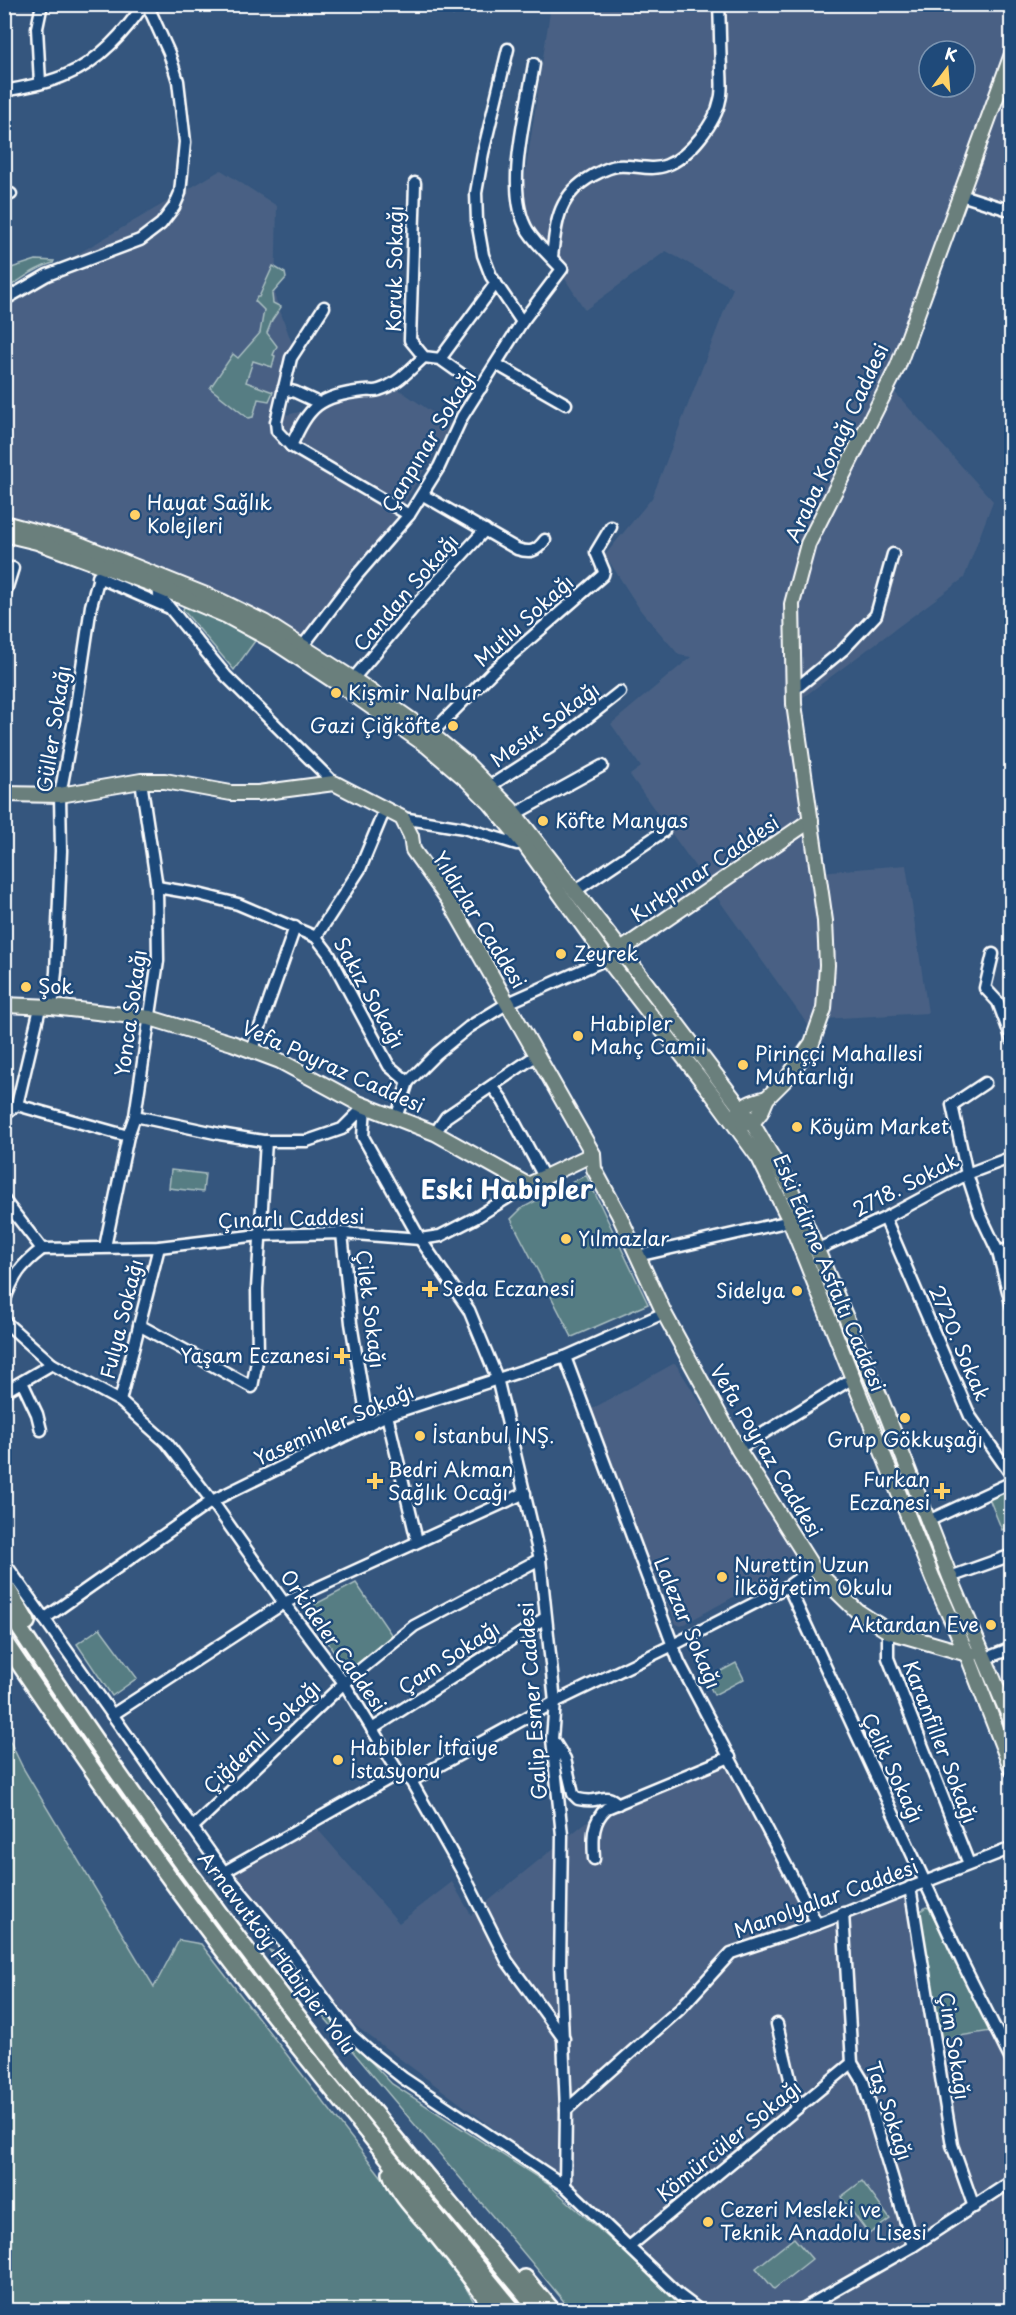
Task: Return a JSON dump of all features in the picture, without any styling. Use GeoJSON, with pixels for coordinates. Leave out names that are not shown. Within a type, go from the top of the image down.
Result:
{"type":"FeatureCollection","features":[{"type":"Feature","properties":{"kind":"highway"},"geometry":{"type":"LineString","coordinates":[[4,1583],[35,1636],[63,1694]]}},
{"type":"Feature","properties":{"kind":"highway","name":"Arnavutköy Habipler Yolu"},"geometry":{"type":"LineString","coordinates":[[4,1605],[140,1804],[320,2046],[538,2310]]}},
{"type":"Feature","properties":{"kind":"highway","name":"Arnavutköy Habipler Yolu"},"geometry":{"type":"LineString","coordinates":[[4,1641],[216,1941],[300,2050],[513,2310]]}},
{"type":"Feature","properties":{"kind":"highway"},"geometry":{"type":"LineString","coordinates":[[386,2156],[393,2180],[494,2310]]}},
{"type":"Feature","properties":{"kind":"highway"},"geometry":{"type":"LineString","coordinates":[[448,2201],[502,2252],[552,2310]]}},
{"type":"Feature","properties":{"kind":"main road","name":"Araba Konağı Caddesi"},"geometry":{"type":"LineString","coordinates":[[767,1098],[788,1077],[812,1043],[825,1003],[827,944],[794,704],[792,604],[808,544],[898,366],[1011,54]]}},
{"type":"Feature","properties":{"kind":"main road","name":"Eski Edirne Asfaltı Caddesi"},"geometry":{"type":"LineString","coordinates":[[4,523],[58,537],[102,566]]}},
{"type":"Feature","properties":{"kind":"main road","name":"Eski Edirne Asfaltı Caddesi"},"geometry":{"type":"LineString","coordinates":[[4,534],[37,542],[102,566],[160,582],[353,679],[431,734],[490,786],[515,814],[607,959],[705,1084],[737,1117],[752,1123],[790,1187],[930,1520],[950,1576],[1011,1723]]}},
{"type":"Feature","properties":{"kind":"main road","name":"Eski Edirne Asfaltı Caddesi"},"geometry":{"type":"LineString","coordinates":[[299,650],[449,764],[530,841],[575,891],[621,950],[737,1117],[790,1221],[933,1579],[967,1654],[1011,1770]]}},
{"type":"Feature","properties":{"kind":"main road"},"geometry":{"type":"LineString","coordinates":[[4,794],[60,795],[141,781],[165,781],[231,793],[258,793],[334,783],[402,818]]}},
{"type":"Feature","properties":{"kind":"main road","name":"Yıldızlar Caddesi"},"geometry":{"type":"LineString","coordinates":[[402,818],[411,836],[413,850],[450,902],[593,1154],[594,1169],[619,1215],[637,1257]]}},
{"type":"Feature","properties":{"kind":"main road","name":"Kırkpınar Caddesi"},"geometry":{"type":"LineString","coordinates":[[621,950],[811,820]]}},
{"type":"Feature","properties":{"kind":"main road","name":"Vefa Poyraz Caddesi"},"geometry":{"type":"LineString","coordinates":[[4,1005],[150,1018],[252,1050],[280,1061],[365,1106],[435,1133],[528,1185]]}},
{"type":"Feature","properties":{"kind":"main road"},"geometry":{"type":"LineString","coordinates":[[737,1117],[750,1103],[767,1098]]}},
{"type":"Feature","properties":{"kind":"main road"},"geometry":{"type":"LineString","coordinates":[[752,1123],[761,1112],[767,1098]]}},
{"type":"Feature","properties":{"kind":"main road","name":"Çınarlı Caddesi"},"geometry":{"type":"LineString","coordinates":[[528,1185],[593,1154]]}},
{"type":"Feature","properties":{"kind":"main road","name":"Vefa Poyraz Caddesi"},"geometry":{"type":"LineString","coordinates":[[637,1257],[664,1313],[738,1449],[813,1568],[857,1611],[888,1631],[984,1659]]}},
{"type":"Feature","properties":{"kind":"street"},"geometry":{"type":"LineString","coordinates":[[40,83],[37,28],[42,4]]}},
{"type":"Feature","properties":{"kind":"street"},"geometry":{"type":"LineString","coordinates":[[4,91],[67,75],[82,67],[108,45],[145,4],[169,53],[180,90],[185,142],[180,193],[174,207],[160,224],[140,240],[47,275],[4,300]]}},
{"type":"Feature","properties":{"kind":"street"},"geometry":{"type":"LineString","coordinates":[[552,257],[555,228],[564,201],[583,181],[605,169],[618,166],[646,168],[667,165],[690,149],[704,135],[716,115],[721,99],[719,4]]}},
{"type":"Feature","properties":{"kind":"street"},"geometry":{"type":"LineString","coordinates":[[508,49],[483,153],[476,193],[477,221],[483,255],[490,276],[522,322]]}},
{"type":"Feature","properties":{"kind":"street"},"geometry":{"type":"LineString","coordinates":[[534,64],[516,174],[516,198],[528,231],[552,257]]}},
{"type":"Feature","properties":{"kind":"street","name":"Koruk Sokağı"},"geometry":{"type":"LineString","coordinates":[[415,183],[410,340],[424,357]]}},
{"type":"Feature","properties":{"kind":"street"},"geometry":{"type":"LineString","coordinates":[[961,195],[1011,211]]}},
{"type":"Feature","properties":{"kind":"street","name":"Çanpınar Sokağı"},"geometry":{"type":"LineString","coordinates":[[299,650],[357,575],[410,515],[423,495],[462,417],[522,322],[562,268],[552,257]]}},
{"type":"Feature","properties":{"kind":"street"},"geometry":{"type":"LineString","coordinates":[[440,359],[496,283]]}},
{"type":"Feature","properties":{"kind":"street"},"geometry":{"type":"LineString","coordinates":[[324,308],[291,358],[276,422],[277,431],[291,446],[410,515]]}},
{"type":"Feature","properties":{"kind":"street"},"geometry":{"type":"LineString","coordinates":[[291,446],[308,412],[319,403],[338,396],[377,391],[394,384],[424,357],[440,359],[481,388]]}},
{"type":"Feature","properties":{"kind":"street"},"geometry":{"type":"LineString","coordinates":[[496,364],[566,404]]}},
{"type":"Feature","properties":{"kind":"street"},"geometry":{"type":"LineString","coordinates":[[283,389],[319,403]]}},
{"type":"Feature","properties":{"kind":"street","name":"Candan Sokağı"},"geometry":{"type":"LineString","coordinates":[[423,495],[501,541],[528,553],[538,549],[544,540]]}},
{"type":"Feature","properties":{"kind":"street","name":"Mutlu Sokağı"},"geometry":{"type":"LineString","coordinates":[[431,734],[493,671],[603,575],[604,571],[596,552],[611,526]]}},
{"type":"Feature","properties":{"kind":"street","name":"Candan Sokağı"},"geometry":{"type":"LineString","coordinates":[[353,679],[414,607],[485,530]]}},
{"type":"Feature","properties":{"kind":"street"},"geometry":{"type":"LineString","coordinates":[[794,691],[843,650],[876,615],[893,555]]}},
{"type":"Feature","properties":{"kind":"street"},"geometry":{"type":"LineString","coordinates":[[102,566],[170,608]]}},
{"type":"Feature","properties":{"kind":"street","name":"Güller Sokağı"},"geometry":{"type":"LineString","coordinates":[[17,1105],[56,972],[62,851],[60,795],[91,606],[102,566]]}},
{"type":"Feature","properties":{"kind":"street"},"geometry":{"type":"LineString","coordinates":[[4,597],[13,568]]}},
{"type":"Feature","properties":{"kind":"street"},"geometry":{"type":"LineString","coordinates":[[160,582],[159,596],[226,676],[334,783]]}},
{"type":"Feature","properties":{"kind":"street","name":"Mesut Sokağı"},"geometry":{"type":"LineString","coordinates":[[490,786],[549,748],[620,693]]}},
{"type":"Feature","properties":{"kind":"street"},"geometry":{"type":"LineString","coordinates":[[515,814],[602,766]]}},
{"type":"Feature","properties":{"kind":"street","name":"Yonca Sokağı"},"geometry":{"type":"LineString","coordinates":[[105,1247],[128,1136],[135,1116],[158,961],[157,887],[141,781]]}},
{"type":"Feature","properties":{"kind":"street"},"geometry":{"type":"LineString","coordinates":[[316,937],[360,869],[385,809]]}},
{"type":"Feature","properties":{"kind":"street"},"geometry":{"type":"LineString","coordinates":[[402,818],[530,841]]}},
{"type":"Feature","properties":{"kind":"street"},"geometry":{"type":"LineString","coordinates":[[575,891],[664,831]]}},
{"type":"Feature","properties":{"kind":"street","name":"Sakız Sokağı"},"geometry":{"type":"LineString","coordinates":[[157,887],[238,904],[316,937],[328,954],[389,1066],[408,1082]]}},
{"type":"Feature","properties":{"kind":"street"},"geometry":{"type":"LineString","coordinates":[[252,1050],[295,927]]}},
{"type":"Feature","properties":{"kind":"street"},"geometry":{"type":"LineString","coordinates":[[396,1118],[408,1082],[436,1053],[469,1027],[508,1003],[607,959],[621,950]]}},
{"type":"Feature","properties":{"kind":"street"},"geometry":{"type":"LineString","coordinates":[[993,954],[985,988],[998,1002],[1011,1040]]}},
{"type":"Feature","properties":{"kind":"street"},"geometry":{"type":"LineString","coordinates":[[435,1133],[446,1117],[537,1054]]}},
{"type":"Feature","properties":{"kind":"street"},"geometry":{"type":"LineString","coordinates":[[985,1083],[952,1106],[967,1174],[980,1214],[998,1252],[1011,1307]]}},
{"type":"Feature","properties":{"kind":"street"},"geometry":{"type":"LineString","coordinates":[[492,1086],[503,1101],[544,1178]]}},
{"type":"Feature","properties":{"kind":"street"},"geometry":{"type":"LineString","coordinates":[[4,1114],[17,1105],[128,1136]]}},
{"type":"Feature","properties":{"kind":"street"},"geometry":{"type":"LineString","coordinates":[[135,1116],[266,1141],[307,1141],[342,1129],[365,1106]]}},
{"type":"Feature","properties":{"kind":"street","name":"Galip Esmer Caddesi"},"geometry":{"type":"LineString","coordinates":[[365,1106],[363,1137],[420,1239],[469,1310],[497,1378],[540,1559],[555,1702],[552,1739],[562,1835],[560,1968],[566,2110],[565,2186]]}},
{"type":"Feature","properties":{"kind":"street"},"geometry":{"type":"LineString","coordinates":[[139,1325],[252,1387],[258,1356],[259,1235],[266,1141]]}},
{"type":"Feature","properties":{"kind":"street","name":"2718. Sokak"},"geometry":{"type":"LineString","coordinates":[[818,1249],[885,1218],[967,1174],[1011,1157]]}},
{"type":"Feature","properties":{"kind":"street","name":"Çınarlı Caddesi"},"geometry":{"type":"LineString","coordinates":[[42,1249],[159,1246],[259,1235],[342,1233],[420,1239],[440,1236],[475,1218],[528,1185]]}},
{"type":"Feature","properties":{"kind":"street"},"geometry":{"type":"LineString","coordinates":[[4,1200],[42,1249],[23,1264],[4,1302]]}},
{"type":"Feature","properties":{"kind":"street","name":"2720. Sokak"},"geometry":{"type":"LineString","coordinates":[[885,1218],[970,1416],[1011,1476]]}},
{"type":"Feature","properties":{"kind":"street"},"geometry":{"type":"LineString","coordinates":[[637,1257],[790,1221]]}},
{"type":"Feature","properties":{"kind":"street","name":"Çilek Sokağı"},"geometry":{"type":"LineString","coordinates":[[342,1233],[351,1323],[368,1425]]}},
{"type":"Feature","properties":{"kind":"street","name":"Fulya Sokağı"},"geometry":{"type":"LineString","coordinates":[[120,1401],[159,1246]]}},
{"type":"Feature","properties":{"kind":"street"},"geometry":{"type":"LineString","coordinates":[[998,1252],[1011,1248]]}},
{"type":"Feature","properties":{"kind":"street","name":"Yaseminler Sokağı"},"geometry":{"type":"LineString","coordinates":[[44,1619],[212,1501],[387,1415],[565,1357],[664,1313]]}},
{"type":"Feature","properties":{"kind":"street","name":"Orkideler Caddesi"},"geometry":{"type":"LineString","coordinates":[[4,1321],[52,1364],[120,1401],[166,1442],[212,1501],[344,1683],[399,1773],[411,1781],[463,1873],[507,1961],[564,2039]]}},
{"type":"Feature","properties":{"kind":"street","name":"Lalezar Sokağı"},"geometry":{"type":"LineString","coordinates":[[565,1357],[679,1662],[817,1924]]}},
{"type":"Feature","properties":{"kind":"street"},"geometry":{"type":"LineString","coordinates":[[4,1392],[52,1364]]}},
{"type":"Feature","properties":{"kind":"street"},"geometry":{"type":"LineString","coordinates":[[738,1449],[853,1378]]}},
{"type":"Feature","properties":{"kind":"street"},"geometry":{"type":"LineString","coordinates":[[22,1382],[38,1414],[41,1430]]}},
{"type":"Feature","properties":{"kind":"street"},"geometry":{"type":"LineString","coordinates":[[387,1415],[417,1541]]}},
{"type":"Feature","properties":{"kind":"street"},"geometry":{"type":"LineString","coordinates":[[930,1520],[1011,1482]]}},
{"type":"Feature","properties":{"kind":"street"},"geometry":{"type":"LineString","coordinates":[[112,1716],[284,1603],[525,1493]]}},
{"type":"Feature","properties":{"kind":"street"},"geometry":{"type":"LineString","coordinates":[[950,1576],[1011,1555]]}},
{"type":"Feature","properties":{"kind":"street","name":"Çiğdemli Sokağı"},"geometry":{"type":"LineString","coordinates":[[192,1828],[344,1683],[414,1626],[540,1559]]}},
{"type":"Feature","properties":{"kind":"street"},"geometry":{"type":"LineString","coordinates":[[4,1562],[192,1828],[283,1942],[351,2034],[370,2052],[429,2096],[565,2186],[679,2295],[699,2310]]}},
{"type":"Feature","properties":{"kind":"street"},"geometry":{"type":"LineString","coordinates":[[411,1781],[555,1702],[788,1586],[813,1568]]}},
{"type":"Feature","properties":{"kind":"street","name":"Çelik Sokağı"},"geometry":{"type":"LineString","coordinates":[[788,1586],[1011,2061]]}},
{"type":"Feature","properties":{"kind":"street","name":"Çam Sokağı"},"geometry":{"type":"LineString","coordinates":[[372,1729],[545,1618]]}},
{"type":"Feature","properties":{"kind":"street","name":"Karanfiller Sokağı"},"geometry":{"type":"LineString","coordinates":[[888,1631],[888,1658],[969,1864]]}},
{"type":"Feature","properties":{"kind":"street"},"geometry":{"type":"LineString","coordinates":[[984,1659],[1011,1648]]}},
{"type":"Feature","properties":{"kind":"street"},"geometry":{"type":"LineString","coordinates":[[552,1739],[565,1759],[573,1794],[578,1799],[594,1800],[611,1797],[618,1804]]}},
{"type":"Feature","properties":{"kind":"street"},"geometry":{"type":"LineString","coordinates":[[594,1859],[594,1829],[598,1816],[607,1808],[730,1757]]}},
{"type":"Feature","properties":{"kind":"street"},"geometry":{"type":"LineString","coordinates":[[225,1872],[399,1773]]}},
{"type":"Feature","properties":{"kind":"street","name":"Manolyalar Caddesi"},"geometry":{"type":"LineString","coordinates":[[566,2110],[680,2009],[731,1953],[817,1924],[1011,1848]]}},
{"type":"Feature","properties":{"kind":"street","name":"Çim Sokağı"},"geometry":{"type":"LineString","coordinates":[[910,1887],[952,2145],[974,2207]]}},
{"type":"Feature","properties":{"kind":"street","name":"Taş Sokağı"},"geometry":{"type":"LineString","coordinates":[[843,1913],[852,2063],[863,2081],[913,2246]]}},
{"type":"Feature","properties":{"kind":"street"},"geometry":{"type":"LineString","coordinates":[[777,2024],[797,2108]]}},
{"type":"Feature","properties":{"kind":"street","name":"Kömürcüler Sokağı"},"geometry":{"type":"LineString","coordinates":[[628,2247],[852,2063]]}},
{"type":"Feature","properties":{"kind":"street"},"geometry":{"type":"LineString","coordinates":[[801,2310],[913,2246],[1011,2181]]}},
{"type":"Feature","properties":{"kind":"shaded area"},"geometry":{"type":"Polygon","coordinates":[[[551,5],[1011,5],[1011,211],[961,195],[890,387],[993,501],[964,578],[794,704],[819,872],[906,865],[928,1013],[822,1019],[810,1028],[630,775],[641,767],[611,724],[691,657],[679,655],[641,611],[605,555],[652,498],[733,288],[666,251],[585,310],[520,209],[551,5]]]}},
{"type":"Feature","properties":{"kind":"shaded area"},"geometry":{"type":"Polygon","coordinates":[[[221,170],[277,206],[275,297],[294,349],[286,415],[398,389],[451,425],[348,598],[311,642],[247,604],[207,587],[5,518],[5,305],[57,266],[221,170]]]}},
{"type":"Feature","properties":{"kind":"shaded area"},"geometry":{"type":"Polygon","coordinates":[[[675,1363],[800,1560],[681,1626],[676,1624],[588,1411],[675,1363]]]}},
{"type":"Feature","properties":{"kind":"shaded area"},"geometry":{"type":"Polygon","coordinates":[[[731,1758],[817,1922],[912,1888],[936,2039],[991,2031],[1011,2070],[1011,2179],[965,2211],[968,2217],[1011,2190],[1011,2310],[699,2310],[565,2186],[500,2133],[349,2021],[231,1874],[314,1825],[399,1923],[452,1882],[471,1915],[610,1803],[731,1758]]]}},
{"type":"Feature","properties":{"kind":"green space"},"geometry":{"type":"Polygon","coordinates":[[[36,260],[54,261],[5,289],[5,270],[36,260]]]}},
{"type":"Feature","properties":{"kind":"green space"},"geometry":{"type":"Polygon","coordinates":[[[273,266],[285,273],[286,278],[272,294],[273,303],[281,307],[267,333],[277,346],[273,355],[275,356],[272,367],[253,361],[246,382],[273,392],[269,401],[258,399],[253,417],[248,418],[210,388],[233,354],[238,358],[260,333],[264,310],[255,301],[273,266]]]}},
{"type":"Feature","properties":{"kind":"green space"},"geometry":{"type":"Polygon","coordinates":[[[184,606],[224,622],[255,641],[234,670],[183,610],[184,606]]]}},
{"type":"Feature","properties":{"kind":"green space"},"geometry":{"type":"Polygon","coordinates":[[[171,1170],[205,1174],[203,1192],[169,1188],[171,1170]]]}},
{"type":"Feature","properties":{"kind":"green space"},"geometry":{"type":"Polygon","coordinates":[[[586,1175],[648,1304],[572,1337],[511,1219],[522,1208],[586,1175]]]}},
{"type":"Feature","properties":{"kind":"green space"},"geometry":{"type":"Polygon","coordinates":[[[1011,1486],[1011,1526],[1002,1530],[988,1496],[1011,1486]]]}},
{"type":"Feature","properties":{"kind":"green space"},"geometry":{"type":"Polygon","coordinates":[[[356,1583],[393,1637],[348,1673],[306,1609],[356,1583]]]}},
{"type":"Feature","properties":{"kind":"green space"},"geometry":{"type":"Polygon","coordinates":[[[100,1628],[137,1678],[112,1696],[77,1644],[100,1628]]]}},
{"type":"Feature","properties":{"kind":"green space"},"geometry":{"type":"Polygon","coordinates":[[[736,1663],[744,1679],[714,1695],[706,1679],[736,1663]]]}},
{"type":"Feature","properties":{"kind":"green space"},"geometry":{"type":"Polygon","coordinates":[[[4,1729],[23,1768],[154,1987],[179,1940],[201,1944],[460,2278],[479,2310],[5,2310],[4,1729]]]}},
{"type":"Feature","properties":{"kind":"green space"},"geometry":{"type":"Polygon","coordinates":[[[926,1907],[929,1908],[991,2031],[941,2039],[918,1913],[926,1907]]]}},
{"type":"Feature","properties":{"kind":"green space"},"geometry":{"type":"Polygon","coordinates":[[[269,1950],[283,1955],[335,2024],[392,2084],[548,2184],[690,2310],[571,2310],[269,1950]]]}},
{"type":"Feature","properties":{"kind":"green space"},"geometry":{"type":"Polygon","coordinates":[[[862,2181],[890,2219],[869,2234],[841,2197],[862,2181]]]}},
{"type":"Feature","properties":{"kind":"green space"},"geometry":{"type":"Polygon","coordinates":[[[794,2238],[812,2259],[774,2289],[756,2268],[794,2238]]]}},
{"type":"Feature","properties":{"kind":"waterway"},"geometry":{"type":"LineString","coordinates":[[453,4],[453,14]]}},
{"type":"Feature","properties":{"kind":"place","name":"Hayat Sağlık Kolejleri"},"geometry":{"type":"Point","coordinates":[135,515]}},
{"type":"Feature","properties":{"kind":"place","name":"Kişmir Nalbur"},"geometry":{"type":"Point","coordinates":[336,693]}},
{"type":"Feature","properties":{"kind":"place","name":"Gazi Çiğköfte"},"geometry":{"type":"Point","coordinates":[453,726]}},
{"type":"Feature","properties":{"kind":"place","name":"Köfte Manyas"},"geometry":{"type":"Point","coordinates":[543,821]}},
{"type":"Feature","properties":{"kind":"place","name":"Zeyrek"},"geometry":{"type":"Point","coordinates":[561,954]}},
{"type":"Feature","properties":{"kind":"place","name":"Şok"},"geometry":{"type":"Point","coordinates":[26,987]}},
{"type":"Feature","properties":{"kind":"place","name":"Habipler Mahç Camii"},"geometry":{"type":"Point","coordinates":[578,1036]}},
{"type":"Feature","properties":{"kind":"place","name":"Pirinççi Mahallesi Muhtarlığı"},"geometry":{"type":"Point","coordinates":[743,1065]}},
{"type":"Feature","properties":{"kind":"place","name":"Köyüm Market"},"geometry":{"type":"Point","coordinates":[797,1127]}},
{"type":"Feature","properties":{"kind":"place","name":"Yılmazlar"},"geometry":{"type":"Point","coordinates":[566,1239]}},
{"type":"Feature","properties":{"kind":"place","name":"Seda Eczanesi"},"geometry":{"type":"Point","coordinates":[430,1289]}},
{"type":"Feature","properties":{"kind":"place","name":"Sidelya"},"geometry":{"type":"Point","coordinates":[797,1291]}},
{"type":"Feature","properties":{"kind":"place","name":"Yaşam Eczanesi"},"geometry":{"type":"Point","coordinates":[342,1356]}},
{"type":"Feature","properties":{"kind":"place","name":"Grup Gökkuşağı"},"geometry":{"type":"Point","coordinates":[905,1418]}},
{"type":"Feature","properties":{"kind":"place","name":"İstanbul İNŞ."},"geometry":{"type":"Point","coordinates":[420,1436]}},
{"type":"Feature","properties":{"kind":"place","name":"Bedri Akman Sağlık Ocağı"},"geometry":{"type":"Point","coordinates":[375,1481]}},
{"type":"Feature","properties":{"kind":"place","name":"Furkan Eczanesi"},"geometry":{"type":"Point","coordinates":[942,1491]}},
{"type":"Feature","properties":{"kind":"place","name":"Nurettin Uzun İlköğretim Okulu"},"geometry":{"type":"Point","coordinates":[722,1577]}},
{"type":"Feature","properties":{"kind":"place","name":"Aktardan Eve"},"geometry":{"type":"Point","coordinates":[991,1625]}},
{"type":"Feature","properties":{"kind":"place","name":"Habibler İtfaiye İstasyonu"},"geometry":{"type":"Point","coordinates":[338,1760]}},
{"type":"Feature","properties":{"kind":"place","name":"Cezeri Mesleki ve Teknik Anadolu Lisesi"},"geometry":{"type":"Point","coordinates":[708,2222]}},
{"type":"Feature","properties":{"kind":"district","name":"Eski Habipler"},"geometry":{"type":"Point","coordinates":[507,1190]}}]}
